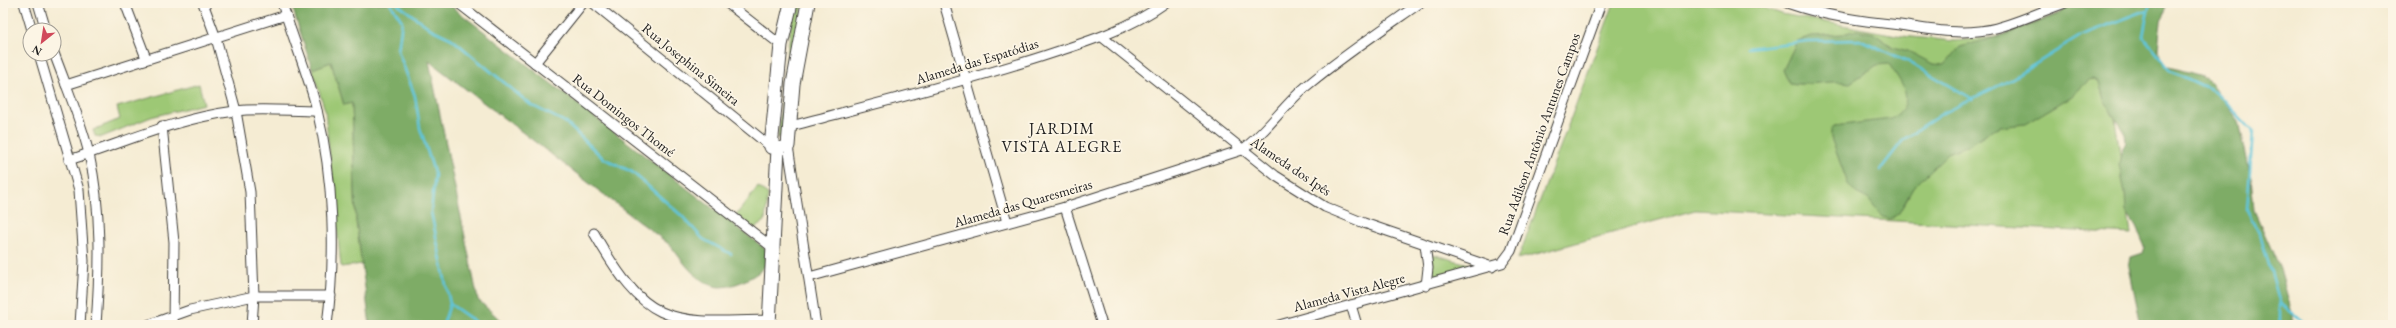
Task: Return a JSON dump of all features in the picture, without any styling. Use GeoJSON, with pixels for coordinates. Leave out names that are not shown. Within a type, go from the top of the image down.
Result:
{"type":"FeatureCollection","features":[{"type":"Feature","properties":{"kind":"main road"},"geometry":{"type":"LineString","coordinates":[[769,322],[779,147],[781,45],[791,3]]}},
{"type":"Feature","properties":{"kind":"main road"},"geometry":{"type":"LineString","coordinates":[[779,147],[791,126],[793,84],[808,3]]}},
{"type":"Feature","properties":{"kind":"street"},"geometry":{"type":"LineString","coordinates":[[24,3],[30,22]]}},
{"type":"Feature","properties":{"kind":"street"},"geometry":{"type":"LineString","coordinates":[[38,3],[44,22]]}},
{"type":"Feature","properties":{"kind":"street"},"geometry":{"type":"LineString","coordinates":[[125,3],[146,58]]}},
{"type":"Feature","properties":{"kind":"street"},"geometry":{"type":"LineString","coordinates":[[203,3],[216,38],[236,111],[250,192],[254,296],[252,325]]}},
{"type":"Feature","properties":{"kind":"street"},"geometry":{"type":"LineString","coordinates":[[282,3],[317,111],[325,151],[332,218],[331,296],[327,325]]}},
{"type":"Feature","properties":{"kind":"street","name":"Rua Domingos Thomé"},"geometry":{"type":"LineString","coordinates":[[458,3],[773,248]]}},
{"type":"Feature","properties":{"kind":"street"},"geometry":{"type":"LineString","coordinates":[[535,63],[583,3]]}},
{"type":"Feature","properties":{"kind":"street","name":"Rua Josephina Simeira"},"geometry":{"type":"LineString","coordinates":[[593,3],[779,147]]}},
{"type":"Feature","properties":{"kind":"street"},"geometry":{"type":"LineString","coordinates":[[727,3],[781,45]]}},
{"type":"Feature","properties":{"kind":"street"},"geometry":{"type":"LineString","coordinates":[[944,3],[1007,222]]}},
{"type":"Feature","properties":{"kind":"street","name":"Alameda das Espatódias"},"geometry":{"type":"LineString","coordinates":[[791,126],[966,80],[1102,37],[1146,16],[1165,3]]}},
{"type":"Feature","properties":{"kind":"street"},"geometry":{"type":"LineString","coordinates":[[1242,150],[1262,133],[1281,110],[1309,84],[1420,3]]}},
{"type":"Feature","properties":{"kind":"street","name":"Rua Adilson Antônio Antunes Campos"},"geometry":{"type":"LineString","coordinates":[[1492,267],[1502,263],[1511,251],[1601,3]]}},
{"type":"Feature","properties":{"kind":"street"},"geometry":{"type":"LineString","coordinates":[[1787,3],[1809,11],[1844,18],[1944,31],[1975,31],[1996,28],[2065,3]]}},
{"type":"Feature","properties":{"kind":"street"},"geometry":{"type":"LineString","coordinates":[[66,85],[146,58],[216,38],[286,15]]}},
{"type":"Feature","properties":{"kind":"street","name":"Alameda dos Ipês"},"geometry":{"type":"LineString","coordinates":[[1102,37],[1276,176],[1325,207],[1492,267]]}},
{"type":"Feature","properties":{"kind":"street"},"geometry":{"type":"LineString","coordinates":[[40,62],[79,190],[84,278],[80,325]]}},
{"type":"Feature","properties":{"kind":"street"},"geometry":{"type":"LineString","coordinates":[[57,62],[89,154],[98,215],[98,291],[96,325]]}},
{"type":"Feature","properties":{"kind":"street"},"geometry":{"type":"LineString","coordinates":[[69,160],[89,154],[162,126],[236,111],[317,111]]}},
{"type":"Feature","properties":{"kind":"street"},"geometry":{"type":"LineString","coordinates":[[162,126],[174,242],[173,321]]}},
{"type":"Feature","properties":{"kind":"street"},"geometry":{"type":"LineString","coordinates":[[779,147],[809,277],[816,325]]}},
{"type":"Feature","properties":{"kind":"street","name":"Alameda das Quaresmeiras"},"geometry":{"type":"LineString","coordinates":[[809,277],[1065,207],[1242,150]]}},
{"type":"Feature","properties":{"kind":"street"},"geometry":{"type":"LineString","coordinates":[[1065,207],[1102,325]]}},
{"type":"Feature","properties":{"kind":"street"},"geometry":{"type":"LineString","coordinates":[[594,233],[613,266],[630,289],[648,306],[664,315],[684,320],[709,322],[769,322]]}},
{"type":"Feature","properties":{"kind":"street","name":"Alameda Vista Alegre"},"geometry":{"type":"LineString","coordinates":[[1425,244],[1428,268],[1426,286]]}},
{"type":"Feature","properties":{"kind":"street","name":"Alameda Vista Alegre"},"geometry":{"type":"LineString","coordinates":[[1278,325],[1492,267]]}},
{"type":"Feature","properties":{"kind":"street"},"geometry":{"type":"LineString","coordinates":[[148,325],[173,321],[190,310],[254,296],[331,296]]}},
{"type":"Feature","properties":{"kind":"street"},"geometry":{"type":"LineString","coordinates":[[1351,305],[1357,325]]}},
{"type":"Feature","properties":{"kind":"green space"},"geometry":{"type":"Polygon","coordinates":[[[291,3],[447,3],[768,251],[767,263],[758,273],[743,281],[727,286],[714,286],[700,279],[689,269],[670,245],[429,61],[478,300],[506,325],[370,325],[356,221],[352,103],[344,105],[331,62],[312,69],[291,3]]]}},
{"type":"Feature","properties":{"kind":"green space"},"geometry":{"type":"Polygon","coordinates":[[[797,3],[803,3],[783,136],[778,138],[791,24],[797,3]]]}},
{"type":"Feature","properties":{"kind":"green space"},"geometry":{"type":"Polygon","coordinates":[[[1614,3],[1749,3],[1782,14],[1902,36],[1954,41],[1996,37],[2087,3],[2099,3],[2131,234],[1695,210],[1518,259],[1614,3]]]}},
{"type":"Feature","properties":{"kind":"green space"},"geometry":{"type":"Polygon","coordinates":[[[2071,3],[2167,3],[2161,21],[2158,49],[2161,59],[2166,66],[2199,75],[2209,81],[2239,121],[2251,178],[2254,210],[2280,269],[2292,313],[2292,325],[2141,325],[2129,267],[2131,257],[2143,253],[2145,247],[2136,226],[2126,211],[2125,193],[2119,165],[2121,153],[2126,142],[2125,134],[2105,103],[2099,82],[2094,79],[2089,80],[2072,96],[2025,124],[2000,127],[1987,133],[1971,144],[1948,153],[1913,188],[1899,213],[1891,219],[1882,217],[1868,199],[1856,193],[1848,184],[1831,138],[1831,130],[1834,126],[1891,119],[1899,113],[1904,106],[1906,99],[1905,93],[1899,79],[1889,64],[1877,65],[1850,83],[1789,83],[1783,70],[1797,41],[1811,36],[1842,34],[1858,30],[1873,33],[1893,47],[1908,51],[1933,64],[1945,65],[1960,47],[2011,33],[2055,16],[2071,3]]]}},
{"type":"Feature","properties":{"kind":"green space"},"geometry":{"type":"Polygon","coordinates":[[[331,62],[344,105],[352,102],[356,221],[362,264],[341,267],[325,110],[312,69],[331,62]]]}},
{"type":"Feature","properties":{"kind":"green space"},"geometry":{"type":"Polygon","coordinates":[[[199,84],[204,104],[151,117],[102,137],[95,136],[93,130],[120,119],[117,107],[199,84]]]}},
{"type":"Feature","properties":{"kind":"green space"},"geometry":{"type":"Polygon","coordinates":[[[758,187],[768,194],[765,221],[755,228],[736,215],[758,187]]]}},
{"type":"Feature","properties":{"kind":"green space"},"geometry":{"type":"Polygon","coordinates":[[[1432,254],[1468,264],[1470,267],[1433,278],[1432,254]]]}},
{"type":"Feature","properties":{"kind":"waterway"},"geometry":{"type":"LineString","coordinates":[[390,3],[402,21],[398,51],[415,96],[420,128],[435,175],[431,212],[450,304],[443,325]]}},
{"type":"Feature","properties":{"kind":"waterway"},"geometry":{"type":"LineString","coordinates":[[396,3],[431,29],[452,39],[531,105],[565,122],[603,158],[632,172],[682,216],[703,239],[731,254]]}},
{"type":"Feature","properties":{"kind":"waterway"},"geometry":{"type":"LineString","coordinates":[[2152,3],[2148,10],[2143,36],[2171,71],[2216,92],[2253,131],[2247,210],[2261,237],[2280,303],[2280,325]]}},
{"type":"Feature","properties":{"kind":"waterway"},"geometry":{"type":"LineString","coordinates":[[1880,170],[1904,139],[1943,113],[2008,81],[2082,35],[2147,10]]}},
{"type":"Feature","properties":{"kind":"waterway"},"geometry":{"type":"LineString","coordinates":[[1748,48],[1808,41],[1861,40],[1907,61],[1973,99]]}},
{"type":"Feature","properties":{"kind":"waterway"},"geometry":{"type":"LineString","coordinates":[[2280,303],[2307,325]]}},
{"type":"Feature","properties":{"kind":"waterway"},"geometry":{"type":"LineString","coordinates":[[450,304],[480,325]]}},
{"type":"Feature","properties":{"kind":"district","name":"JARDIM VISTA ALEGRE"},"geometry":{"type":"Point","coordinates":[1062,137]}}]}
